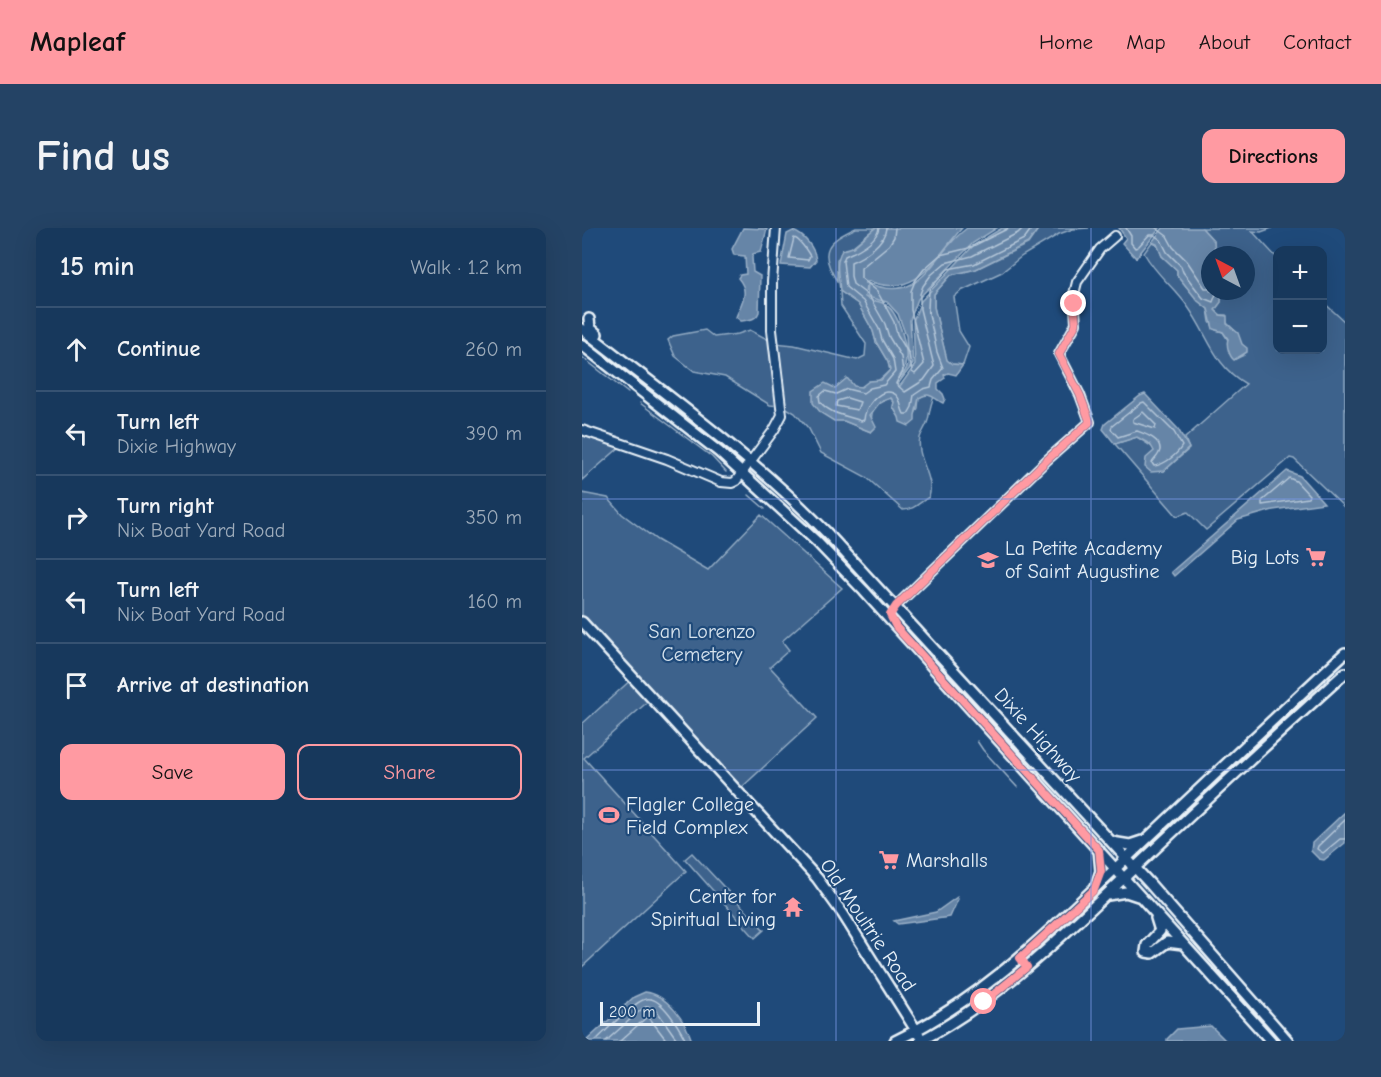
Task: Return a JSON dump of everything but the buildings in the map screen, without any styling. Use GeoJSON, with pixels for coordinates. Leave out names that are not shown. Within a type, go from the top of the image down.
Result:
{"type":"FeatureCollection","features":[{"type":"Feature","properties":{"kind":"main road"},"geometry":{"type":"LineString","coordinates":[[589,319],[590,328],[655,380],[664,392]]}},
{"type":"Feature","properties":{"kind":"main road"},"geometry":{"type":"LineString","coordinates":[[582,329],[664,392]]}},
{"type":"Feature","properties":{"kind":"main road"},"geometry":{"type":"LineString","coordinates":[[582,337],[619,365],[644,377]]}},
{"type":"Feature","properties":{"kind":"main road","name":"Dixie Highway"},"geometry":{"type":"LineString","coordinates":[[582,345],[698,435],[828,554],[1271,1041]]}},
{"type":"Feature","properties":{"kind":"main road","name":"Dixie Highway"},"geometry":{"type":"LineString","coordinates":[[664,392],[751,462],[814,520],[872,580],[1135,867],[1288,1041]]}},
{"type":"Feature","properties":{"kind":"main road"},"geometry":{"type":"LineString","coordinates":[[742,473],[748,471],[765,480],[804,515],[859,571],[872,580]]}},
{"type":"Feature","properties":{"kind":"main road"},"geometry":{"type":"LineString","coordinates":[[828,554],[843,564],[880,602],[887,606],[896,606]]}},
{"type":"Feature","properties":{"kind":"main road"},"geometry":{"type":"LineString","coordinates":[[890,615],[896,606]]}},
{"type":"Feature","properties":{"kind":"main road"},"geometry":{"type":"LineString","coordinates":[[890,615],[896,627]]}},
{"type":"Feature","properties":{"kind":"main road"},"geometry":{"type":"LineString","coordinates":[[890,615],[899,616],[960,682],[969,686]]}},
{"type":"Feature","properties":{"kind":"main road","name":"Old Moultrie Road"},"geometry":{"type":"LineString","coordinates":[[582,622],[818,879],[843,914],[921,1041]]}},
{"type":"Feature","properties":{"kind":"main road"},"geometry":{"type":"LineString","coordinates":[[895,1041],[969,999],[1020,958],[1345,653]]}},
{"type":"Feature","properties":{"kind":"main road"},"geometry":{"type":"LineString","coordinates":[[921,1041],[970,1012],[1027,967],[1225,781],[1345,673]]}},
{"type":"Feature","properties":{"kind":"main road"},"geometry":{"type":"LineString","coordinates":[[1225,781],[1223,774],[1241,750]]}},
{"type":"Feature","properties":{"kind":"main road"},"geometry":{"type":"LineString","coordinates":[[1110,841],[1130,845],[1149,837]]}},
{"type":"Feature","properties":{"kind":"main road"},"geometry":{"type":"LineString","coordinates":[[1094,890],[1101,871],[1099,850]]}},
{"type":"Feature","properties":{"kind":"main road"},"geometry":{"type":"LineString","coordinates":[[1150,884],[1147,864],[1152,852]]}},
{"type":"Feature","properties":{"kind":"main road"},"geometry":{"type":"LineString","coordinates":[[1106,895],[1126,892],[1142,898]]}},
{"type":"Feature","properties":{"kind":"main road"},"geometry":{"type":"LineString","coordinates":[[1154,913],[1160,931],[1147,945],[1146,952],[1152,953],[1167,942],[1183,944]]}},
{"type":"Feature","properties":{"kind":"main road"},"geometry":{"type":"LineString","coordinates":[[1020,958],[1027,967]]}},
{"type":"Feature","properties":{"kind":"street"},"geometry":{"type":"LineString","coordinates":[[582,430],[666,459],[721,482],[732,483],[742,473],[774,430],[782,415],[772,330],[772,282],[776,228]]}},
{"type":"Feature","properties":{"kind":"street"},"geometry":{"type":"LineString","coordinates":[[896,606],[1047,460],[1090,422],[1080,395],[1059,354],[1076,324],[1074,294],[1077,282],[1100,249],[1115,236]]}},
{"type":"Feature","properties":{"kind":"street"},"geometry":{"type":"LineString","coordinates":[[1228,994],[1238,986]]}},
{"type":"Feature","properties":{"kind":"green space"},"geometry":{"type":"Polygon","coordinates":[[[856,228],[875,228],[837,259],[837,281],[828,261],[828,248],[838,237],[856,228]]]}},
{"type":"Feature","properties":{"kind":"green space"},"geometry":{"type":"Polygon","coordinates":[[[1039,228],[1089,228],[1073,229],[1059,234],[1022,256],[1002,272],[961,291],[954,297],[959,331],[969,347],[963,365],[947,361],[934,307],[934,294],[951,275],[976,269],[1028,244],[1039,228]]]}},
{"type":"Feature","properties":{"kind":"green space"},"geometry":{"type":"Polygon","coordinates":[[[1202,228],[1272,228],[1261,232],[1252,231],[1273,254],[1273,354],[1327,354],[1327,306],[1345,322],[1345,508],[1294,459],[1290,458],[1206,530],[1188,512],[1177,516],[1115,444],[1137,437],[1154,448],[1164,471],[1189,449],[1185,438],[1246,384],[1226,368],[1212,349],[1188,307],[1144,253],[1152,242],[1157,244],[1162,256],[1177,270],[1177,275],[1198,301],[1208,309],[1210,322],[1216,330],[1223,332],[1231,352],[1237,358],[1244,355],[1237,333],[1227,323],[1226,315],[1221,315],[1215,310],[1221,300],[1255,300],[1255,246],[1214,246],[1214,241],[1202,228]]]}},
{"type":"Feature","properties":{"kind":"green space"},"geometry":{"type":"Polygon","coordinates":[[[840,291],[858,304],[890,370],[873,384],[860,387],[844,385],[835,388],[834,420],[844,421],[871,432],[873,410],[883,401],[890,398],[894,402],[893,407],[899,417],[915,414],[919,398],[928,394],[934,397],[920,440],[921,457],[930,485],[929,497],[910,509],[903,510],[866,477],[821,453],[809,429],[795,413],[785,407],[775,343],[794,345],[857,360],[865,356],[866,344],[841,306],[840,291]]]}},
{"type":"Feature","properties":{"kind":"green space"},"geometry":{"type":"Polygon","coordinates":[[[705,330],[714,337],[750,330],[769,340],[779,406],[770,405],[725,377],[694,371],[675,356],[668,340],[673,336],[705,330]]]}},
{"type":"Feature","properties":{"kind":"green space"},"geometry":{"type":"Polygon","coordinates":[[[582,433],[620,447],[582,480],[582,433]]]}},
{"type":"Feature","properties":{"kind":"green space","name":"San Lorenzo Cemetery"},"geometry":{"type":"Polygon","coordinates":[[[582,493],[608,498],[622,514],[657,540],[708,570],[761,515],[842,588],[782,641],[789,650],[770,667],[817,718],[741,788],[582,616],[582,493]]]}},
{"type":"Feature","properties":{"kind":"green space","name":"Flagler College Field Complex"},"geometry":{"type":"Polygon","coordinates":[[[633,678],[652,698],[584,758],[686,871],[582,967],[582,724],[633,678]]]}},
{"type":"Feature","properties":{"kind":"green space"},"geometry":{"type":"Polygon","coordinates":[[[692,853],[764,930],[755,938],[685,859],[692,853]]]}},
{"type":"Feature","properties":{"kind":"water"},"geometry":{"type":"Polygon","coordinates":[[[743,228],[767,229],[761,252],[753,254],[752,257],[753,272],[760,276],[759,312],[754,318],[741,321],[736,317],[744,288],[738,278],[746,274],[745,256],[734,255],[732,249],[743,228]]]}},
{"type":"Feature","properties":{"kind":"water"},"geometry":{"type":"Polygon","coordinates":[[[875,228],[962,228],[933,263],[912,280],[900,285],[869,281],[866,283],[865,297],[884,303],[895,316],[902,333],[906,359],[896,383],[900,386],[915,365],[913,321],[921,301],[974,245],[1002,228],[1039,228],[1028,243],[976,269],[951,275],[934,294],[934,307],[947,360],[952,364],[963,365],[956,375],[948,373],[938,383],[938,389],[945,399],[943,403],[929,395],[919,398],[915,421],[909,426],[900,422],[891,398],[880,402],[870,415],[876,427],[871,432],[844,421],[834,421],[821,413],[813,403],[813,391],[825,383],[835,388],[847,378],[854,386],[861,387],[869,381],[881,380],[890,370],[858,304],[840,291],[838,275],[838,260],[842,250],[853,247],[875,228]]]}},
{"type":"Feature","properties":{"kind":"water"},"geometry":{"type":"Polygon","coordinates":[[[967,228],[997,228],[973,243],[918,299],[910,320],[913,364],[900,382],[908,365],[906,336],[898,314],[887,302],[867,297],[868,283],[887,288],[902,288],[925,274],[955,238],[967,228]]]}},
{"type":"Feature","properties":{"kind":"water"},"geometry":{"type":"Polygon","coordinates":[[[1119,228],[1160,228],[1136,258],[1122,243],[1126,238],[1119,228]]]}},
{"type":"Feature","properties":{"kind":"water"},"geometry":{"type":"Polygon","coordinates":[[[1163,228],[1202,228],[1214,241],[1214,246],[1201,246],[1201,300],[1221,300],[1215,310],[1220,315],[1227,316],[1227,324],[1238,333],[1247,352],[1234,360],[1228,350],[1228,339],[1223,332],[1213,329],[1208,309],[1198,301],[1177,275],[1177,270],[1162,256],[1157,244],[1152,242],[1163,228]]]}},
{"type":"Feature","properties":{"kind":"water"},"geometry":{"type":"Polygon","coordinates":[[[793,231],[805,239],[814,251],[816,260],[810,267],[781,265],[787,234],[793,231]]]}},
{"type":"Feature","properties":{"kind":"water"},"geometry":{"type":"Polygon","coordinates":[[[1145,394],[1178,429],[1189,448],[1164,471],[1151,472],[1145,467],[1146,458],[1154,451],[1150,444],[1137,437],[1115,444],[1103,429],[1105,424],[1145,394]]]}},
{"type":"Feature","properties":{"kind":"water"},"geometry":{"type":"Polygon","coordinates":[[[1287,471],[1300,476],[1324,503],[1273,510],[1238,520],[1174,576],[1171,572],[1287,471]]]}},
{"type":"Feature","properties":{"kind":"water"},"geometry":{"type":"Polygon","coordinates":[[[1345,812],[1345,843],[1324,860],[1319,859],[1311,851],[1312,843],[1345,812]]]}},
{"type":"Feature","properties":{"kind":"water"},"geometry":{"type":"Polygon","coordinates":[[[957,897],[950,917],[898,924],[894,921],[936,912],[957,897]]]}},
{"type":"Feature","properties":{"kind":"water"},"geometry":{"type":"Polygon","coordinates":[[[645,992],[668,1003],[680,1018],[692,1041],[586,1041],[634,997],[645,992]]]}},
{"type":"Feature","properties":{"kind":"water"},"geometry":{"type":"Polygon","coordinates":[[[1211,1026],[1226,1041],[1167,1041],[1177,1029],[1211,1026]]]}},
{"type":"Feature","properties":{"kind":"waterway"},"geometry":{"type":"LineString","coordinates":[[582,357],[628,393]]}},
{"type":"Feature","properties":{"kind":"waterway"},"geometry":{"type":"LineString","coordinates":[[640,403],[712,457],[726,472]]}},
{"type":"Feature","properties":{"kind":"waterway"},"geometry":{"type":"LineString","coordinates":[[749,495],[765,509]]}},
{"type":"Feature","properties":{"kind":"waterway"},"geometry":{"type":"LineString","coordinates":[[977,741],[1017,787]]}},
{"type":"Feature","properties":{"kind":"place","name":"Big Lots"},"geometry":{"type":"Point","coordinates":[1316,557]}},
{"type":"Feature","properties":{"kind":"place","name":"La Petite Academy of Saint Augustine"},"geometry":{"type":"Point","coordinates":[988,560]}},
{"type":"Feature","properties":{"kind":"place","name":"Flagler College Field Complex"},"geometry":{"type":"Point","coordinates":[609,815]}},
{"type":"Feature","properties":{"kind":"place","name":"Marshalls"},"geometry":{"type":"Point","coordinates":[889,860]}},
{"type":"Feature","properties":{"kind":"place","name":"Center for Spiritual Living"},"geometry":{"type":"Point","coordinates":[793,907]}},
{"type":"Feature","properties":{"kind":"route"},"geometry":{"type":"LineString","coordinates":[[984,1002],[1027,967],[1020,958],[1094,890],[1101,871],[1099,850],[896,627],[890,615],[896,606],[1059,448],[1090,422],[1080,395],[1059,354],[1076,324],[1074,304]]}}]}
